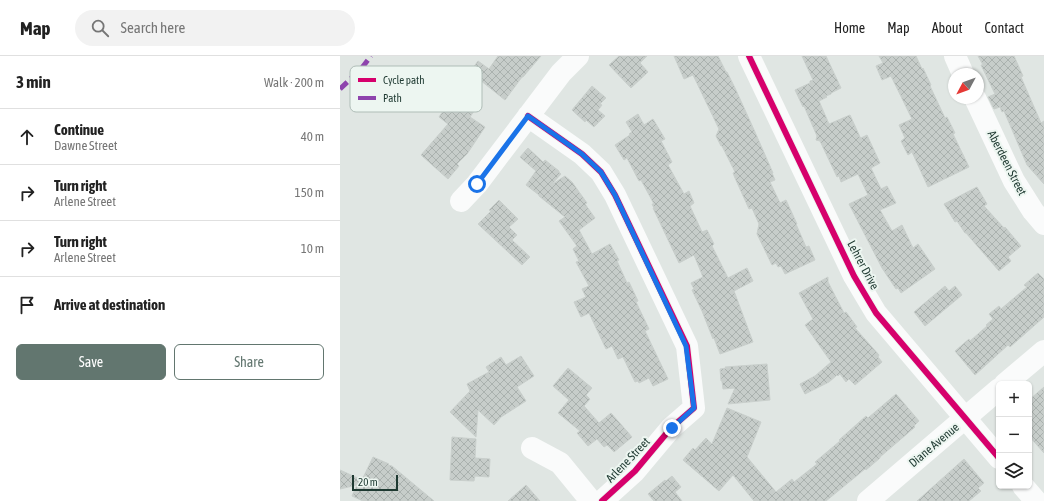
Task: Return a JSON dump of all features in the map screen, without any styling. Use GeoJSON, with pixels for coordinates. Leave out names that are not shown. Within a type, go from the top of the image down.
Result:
{"type":"FeatureCollection","features":[{"type":"Feature","properties":{"kind":"street"},"geometry":{"type":"LineString","coordinates":[[461,201],[477,184],[561,73],[578,56]]}},
{"type":"Feature","properties":{"kind":"street","name":"Lehrer Drive"},"geometry":{"type":"LineString","coordinates":[[749,56],[854,276],[876,313],[996,454]]}},
{"type":"Feature","properties":{"kind":"street"},"geometry":{"type":"LineString","coordinates":[[955,56],[960,68]]}},
{"type":"Feature","properties":{"kind":"street","name":"Aberdeen Street"},"geometry":{"type":"LineString","coordinates":[[978,104],[1014,181],[1033,211],[1044,224]]}},
{"type":"Feature","properties":{"kind":"street","name":"Arlene Street"},"geometry":{"type":"LineString","coordinates":[[528,116],[582,154],[601,172],[615,195],[686,346],[694,408],[672,428],[636,471],[602,501]]}},
{"type":"Feature","properties":{"kind":"street"},"geometry":{"type":"LineString","coordinates":[[1009,381],[1044,351]]}},
{"type":"Feature","properties":{"kind":"street","name":"Diane Avenue"},"geometry":{"type":"LineString","coordinates":[[868,501],[996,392]]}},
{"type":"Feature","properties":{"kind":"street"},"geometry":{"type":"LineString","coordinates":[[532,448],[560,463],[590,501]]}},
{"type":"Feature","properties":{"kind":"street"},"geometry":{"type":"LineString","coordinates":[[1026,489],[1036,501]]}},
{"type":"Feature","properties":{"kind":"building"},"geometry":{"type":"Polygon","coordinates":[[[498,56],[541,56],[522,77],[505,100],[482,82],[482,66],[474,66],[478,61],[489,69],[498,56]]]}},
{"type":"Feature","properties":{"kind":"building"},"geometry":{"type":"Polygon","coordinates":[[[619,56],[647,56],[640,63],[648,72],[631,88],[609,65],[619,56]]]}},
{"type":"Feature","properties":{"kind":"building"},"geometry":{"type":"Polygon","coordinates":[[[674,56],[718,56],[735,88],[773,173],[775,180],[770,182],[780,203],[786,200],[806,247],[809,246],[815,260],[785,274],[781,266],[778,267],[776,263],[772,265],[757,234],[759,224],[752,208],[749,209],[733,173],[735,172],[716,136],[719,129],[693,75],[684,79],[674,56]]]}},
{"type":"Feature","properties":{"kind":"building"},"geometry":{"type":"Polygon","coordinates":[[[802,56],[826,56],[841,88],[819,101],[829,124],[850,115],[860,137],[861,138],[867,135],[880,163],[871,168],[881,189],[887,186],[896,203],[880,210],[892,231],[902,225],[913,248],[918,244],[935,269],[901,293],[898,288],[896,289],[882,268],[849,204],[868,195],[858,174],[841,182],[839,176],[837,177],[820,141],[816,140],[817,136],[804,106],[803,107],[795,90],[813,80],[802,56]]]}},
{"type":"Feature","properties":{"kind":"building"},"geometry":{"type":"Polygon","coordinates":[[[879,56],[916,56],[931,85],[930,86],[945,118],[947,117],[955,133],[953,134],[969,167],[928,187],[912,152],[908,155],[901,141],[905,138],[899,125],[912,119],[891,76],[882,80],[876,66],[883,63],[879,56]]]}},
{"type":"Feature","properties":{"kind":"building"},"geometry":{"type":"Polygon","coordinates":[[[978,56],[1014,56],[1023,76],[1021,77],[1041,123],[1044,121],[1044,184],[1027,165],[1004,111],[1002,112],[1000,107],[994,109],[988,97],[995,94],[984,71],[984,68],[981,65],[983,65],[978,56]]]}},
{"type":"Feature","properties":{"kind":"building"},"geometry":{"type":"Polygon","coordinates":[[[592,86],[606,98],[600,104],[602,105],[598,110],[605,116],[594,127],[586,120],[585,122],[572,110],[592,86]]]}},
{"type":"Feature","properties":{"kind":"building"},"geometry":{"type":"Polygon","coordinates":[[[442,112],[473,112],[470,117],[485,127],[467,154],[457,164],[459,166],[448,179],[421,155],[448,124],[439,117],[442,112]]]}},
{"type":"Feature","properties":{"kind":"building"},"geometry":{"type":"Polygon","coordinates":[[[638,114],[644,125],[653,119],[665,139],[661,141],[672,162],[668,165],[684,194],[689,191],[694,203],[690,206],[702,232],[707,230],[714,244],[712,246],[728,278],[747,268],[753,281],[734,291],[753,342],[720,354],[692,290],[694,289],[691,283],[703,277],[694,255],[679,263],[653,208],[652,204],[654,204],[641,180],[639,181],[627,158],[624,160],[615,145],[630,135],[629,134],[632,132],[626,122],[638,114]]]}},
{"type":"Feature","properties":{"kind":"building"},"geometry":{"type":"Polygon","coordinates":[[[528,148],[543,162],[545,160],[561,174],[551,185],[565,176],[572,182],[587,203],[585,204],[595,218],[579,230],[592,254],[610,244],[619,260],[617,261],[627,283],[629,282],[638,301],[636,302],[649,329],[645,331],[668,379],[653,386],[649,378],[639,383],[638,381],[635,382],[623,357],[618,359],[612,346],[606,349],[589,313],[581,317],[574,302],[586,297],[582,289],[589,286],[576,262],[579,261],[573,249],[577,246],[559,221],[565,217],[526,185],[536,171],[520,157],[528,148]]]}},
{"type":"Feature","properties":{"kind":"building"},"geometry":{"type":"Polygon","coordinates":[[[977,187],[987,204],[984,206],[1021,246],[1008,257],[1011,261],[999,271],[965,233],[957,221],[955,222],[944,204],[977,187]]]}},
{"type":"Feature","properties":{"kind":"building"},"geometry":{"type":"Polygon","coordinates":[[[499,200],[518,219],[509,227],[517,235],[512,240],[530,257],[522,265],[478,224],[491,211],[489,210],[499,200]]]}},
{"type":"Feature","properties":{"kind":"building"},"geometry":{"type":"Polygon","coordinates":[[[1038,273],[1044,279],[1044,317],[1010,347],[1008,345],[975,375],[955,351],[969,339],[970,341],[987,326],[986,325],[993,319],[989,314],[999,306],[1001,309],[1027,287],[1024,285],[1038,273]]]}},
{"type":"Feature","properties":{"kind":"building"},"geometry":{"type":"Polygon","coordinates":[[[828,277],[828,282],[844,313],[846,312],[857,327],[855,328],[879,355],[878,357],[882,362],[855,385],[849,379],[846,382],[840,374],[829,382],[805,394],[800,384],[815,376],[831,362],[805,325],[813,319],[799,293],[828,277]]]}},
{"type":"Feature","properties":{"kind":"building"},"geometry":{"type":"Polygon","coordinates":[[[945,286],[949,291],[955,286],[962,295],[925,326],[914,312],[945,286]]]}},
{"type":"Feature","properties":{"kind":"building"},"geometry":{"type":"Polygon","coordinates":[[[521,356],[534,376],[517,387],[526,401],[501,417],[494,425],[478,410],[476,437],[450,412],[470,391],[467,384],[489,372],[486,367],[501,357],[506,365],[521,356]]]}},
{"type":"Feature","properties":{"kind":"building"},"geometry":{"type":"Polygon","coordinates":[[[767,364],[770,400],[728,404],[735,388],[723,389],[720,369],[726,368],[725,367],[767,364]]]}},
{"type":"Feature","properties":{"kind":"building"},"geometry":{"type":"Polygon","coordinates":[[[568,368],[592,388],[586,395],[590,399],[584,406],[599,423],[611,413],[632,437],[614,452],[607,445],[604,447],[597,439],[588,446],[577,433],[580,431],[558,413],[569,400],[553,386],[568,368]]]}},
{"type":"Feature","properties":{"kind":"building"},"geometry":{"type":"Polygon","coordinates":[[[1044,387],[1044,453],[1032,439],[1032,397],[1044,387]]]}},
{"type":"Feature","properties":{"kind":"building"},"geometry":{"type":"Polygon","coordinates":[[[896,394],[919,421],[914,426],[915,427],[880,458],[826,501],[754,501],[733,475],[719,491],[683,460],[693,448],[695,450],[706,438],[712,444],[727,408],[761,422],[747,457],[776,492],[792,479],[794,482],[817,464],[815,462],[866,416],[868,418],[896,394]]]}},
{"type":"Feature","properties":{"kind":"building"},"geometry":{"type":"Polygon","coordinates":[[[452,437],[476,439],[475,458],[490,459],[489,477],[475,476],[474,481],[450,480],[452,437]]]}},
{"type":"Feature","properties":{"kind":"building"},"geometry":{"type":"Polygon","coordinates":[[[373,457],[392,466],[434,501],[363,501],[352,496],[357,485],[340,489],[340,470],[362,480],[373,457]]]}},
{"type":"Feature","properties":{"kind":"building"},"geometry":{"type":"Polygon","coordinates":[[[964,459],[984,483],[978,488],[981,491],[969,501],[917,501],[964,459]]]}},
{"type":"Feature","properties":{"kind":"building"},"geometry":{"type":"Polygon","coordinates":[[[672,476],[681,487],[675,492],[682,501],[654,501],[648,494],[672,476]]]}},
{"type":"Feature","properties":{"kind":"building"},"geometry":{"type":"Polygon","coordinates":[[[526,485],[540,501],[508,501],[526,485]]]}},
{"type":"Feature","properties":{"kind":"marked path"},"geometry":{"type":"LineString","coordinates":[[363,66],[371,56]]}},
{"type":"Feature","properties":{"kind":"marked path"},"geometry":{"type":"LineString","coordinates":[[340,89],[350,79]]}},
{"type":"Feature","properties":{"kind":"cycle path"},"geometry":{"type":"LineString","coordinates":[[749,56],[854,276],[876,313],[996,454]]}},
{"type":"Feature","properties":{"kind":"cycle path"},"geometry":{"type":"LineString","coordinates":[[528,116],[582,154],[601,172],[615,195],[687,346],[694,408],[671,428],[635,471],[602,501]]}},
{"type":"Feature","properties":{"kind":"route"},"geometry":{"type":"LineString","coordinates":[[477,184],[528,116],[582,154],[601,172],[615,195],[686,346],[694,408],[672,428]]}}]}
